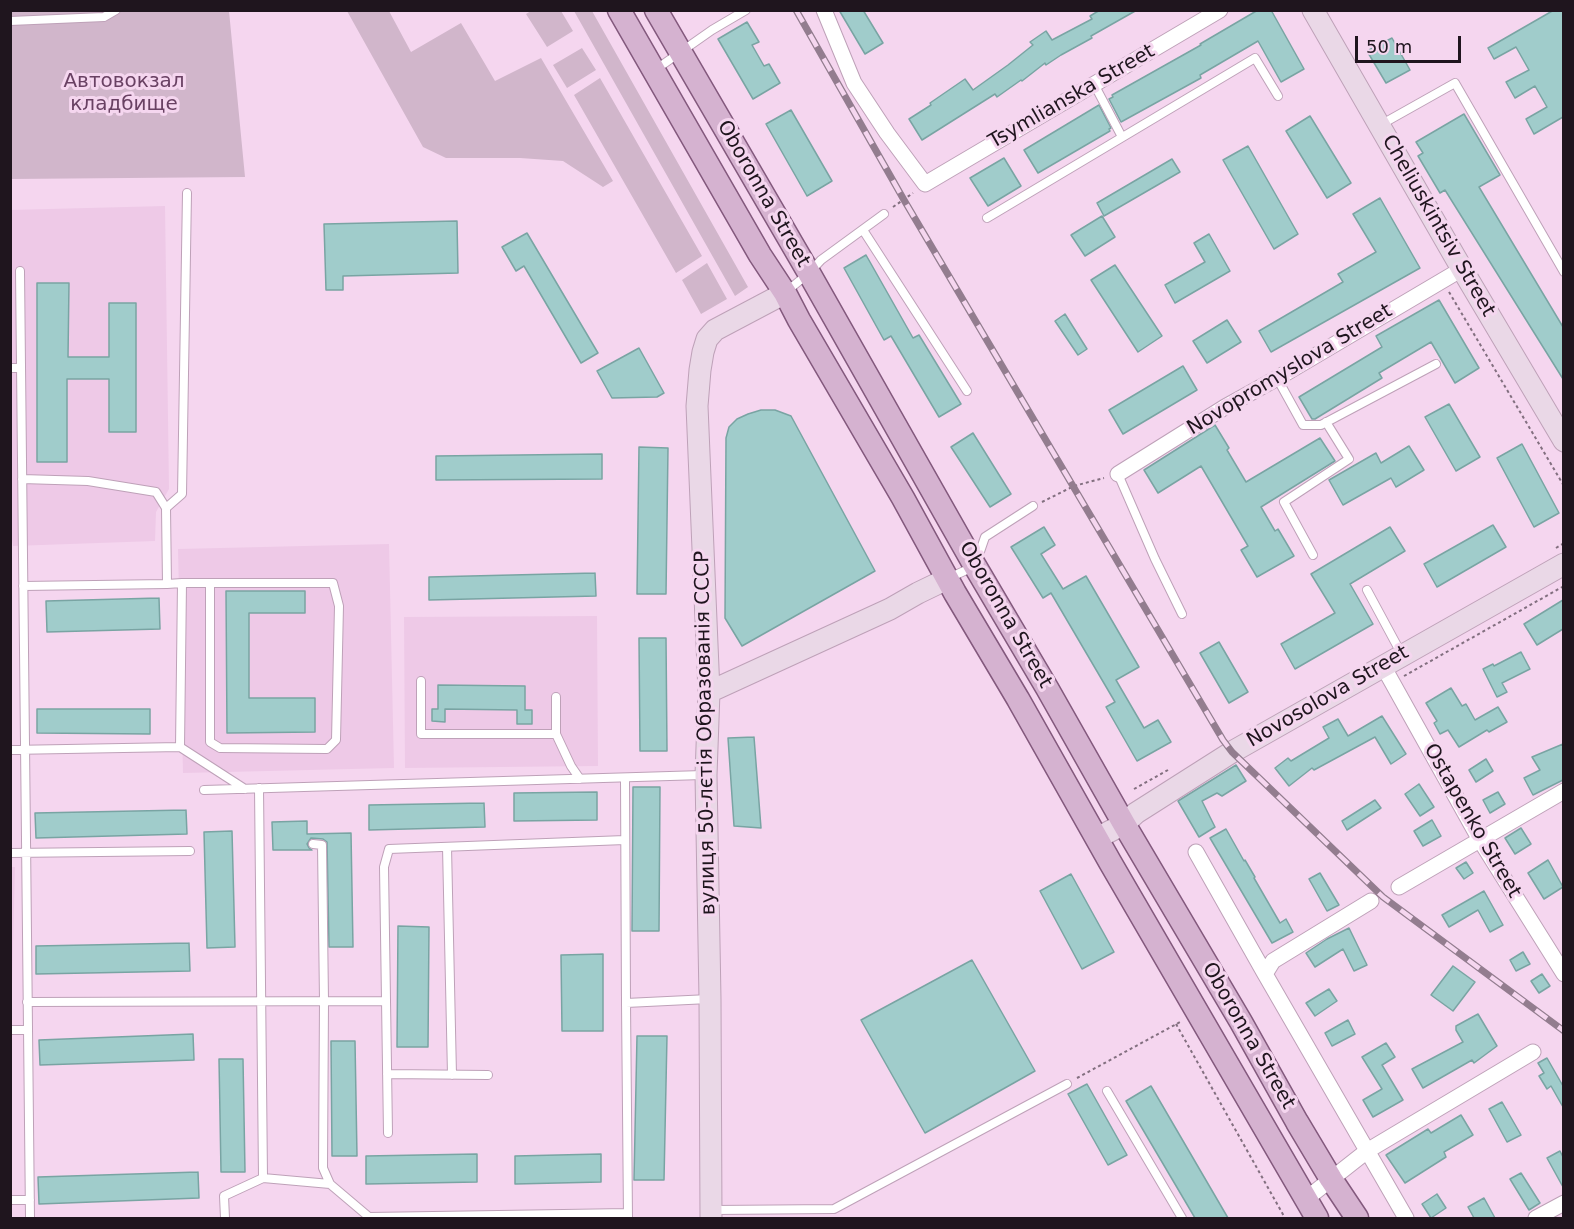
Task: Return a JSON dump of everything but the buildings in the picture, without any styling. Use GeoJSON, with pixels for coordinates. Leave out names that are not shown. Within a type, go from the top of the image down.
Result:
{"type":"FeatureCollection","features":[{"type":"Feature","properties":{"kind":"main road","name":"Oboronna Street"},"geometry":{"type":"LineString","coordinates":[[619,10],[760,255],[785,293],[1317,1218]]}},
{"type":"Feature","properties":{"kind":"main road","name":"Oboronna Street"},"geometry":{"type":"LineString","coordinates":[[656,10],[1124,824],[1331,1179],[1357,1218]]}},
{"type":"Feature","properties":{"kind":"street"},"geometry":{"type":"LineString","coordinates":[[824,10],[854,83],[925,184]]}},
{"type":"Feature","properties":{"kind":"street","name":"Tsymlianska Street"},"geometry":{"type":"LineString","coordinates":[[925,184],[1220,10]]}},
{"type":"Feature","properties":{"kind":"street","name":"Cheliuskintsiv Street"},"geometry":{"type":"LineString","coordinates":[[1313,10],[1462,268],[1562,434]]}},
{"type":"Feature","properties":{"kind":"street","name":"Novopromyslova Street"},"geometry":{"type":"LineString","coordinates":[[1118,474],[1225,407],[1462,268]]}},
{"type":"Feature","properties":{"kind":"street","name":"вулиця 50-лєтія Образованія СССР"},"geometry":{"type":"LineString","coordinates":[[711,1214],[706,775],[709,693],[697,406],[703,352],[707,339],[716,330],[785,293]]}},
{"type":"Feature","properties":{"kind":"street","name":"Novosolova Street"},"geometry":{"type":"LineString","coordinates":[[1097,838],[1124,824],[1136,813],[1232,752],[1388,674],[1402,655],[1563,564]]}},
{"type":"Feature","properties":{"kind":"street"},"geometry":{"type":"LineString","coordinates":[[709,693],[890,609],[948,579]]}},
{"type":"Feature","properties":{"kind":"street","name":"Ostapenko Street"},"geometry":{"type":"LineString","coordinates":[[1388,674],[1480,840],[1563,975]]}},
{"type":"Feature","properties":{"kind":"street"},"geometry":{"type":"LineString","coordinates":[[1399,887],[1563,791]]}},
{"type":"Feature","properties":{"kind":"street"},"geometry":{"type":"LineString","coordinates":[[1196,852],[1406,1218]]}},
{"type":"Feature","properties":{"kind":"street"},"geometry":{"type":"LineString","coordinates":[[1265,974],[1274,961],[1371,901]]}},
{"type":"Feature","properties":{"kind":"street"},"geometry":{"type":"LineString","coordinates":[[1306,1199],[1367,1151],[1533,1052]]}},
{"type":"Feature","properties":{"kind":"street"},"geometry":{"type":"LineString","coordinates":[[1536,1218],[1563,1203]]}},
{"type":"Feature","properties":{"kind":"lane"},"geometry":{"type":"LineString","coordinates":[[10,21],[104,17],[116,10]]}},
{"type":"Feature","properties":{"kind":"lane"},"geometry":{"type":"LineString","coordinates":[[653,70],[746,10]]}},
{"type":"Feature","properties":{"kind":"lane"},"geometry":{"type":"LineString","coordinates":[[987,218],[1255,58],[1278,96]]}},
{"type":"Feature","properties":{"kind":"lane"},"geometry":{"type":"LineString","coordinates":[[1379,125],[1455,83],[1563,272]]}},
{"type":"Feature","properties":{"kind":"lane"},"geometry":{"type":"LineString","coordinates":[[1094,84],[1122,137]]}},
{"type":"Feature","properties":{"kind":"lane"},"geometry":{"type":"LineString","coordinates":[[166,508],[182,494],[187,192]]}},
{"type":"Feature","properties":{"kind":"lane"},"geometry":{"type":"LineString","coordinates":[[785,293],[821,260],[884,214]]}},
{"type":"Feature","properties":{"kind":"lane"},"geometry":{"type":"LineString","coordinates":[[863,230],[967,391]]}},
{"type":"Feature","properties":{"kind":"lane"},"geometry":{"type":"LineString","coordinates":[[20,271],[30,1218]]}},
{"type":"Feature","properties":{"kind":"lane"},"geometry":{"type":"LineString","coordinates":[[1277,378],[1303,424],[1321,425],[1436,364]]}},
{"type":"Feature","properties":{"kind":"lane"},"geometry":{"type":"LineString","coordinates":[[10,368],[21,368]]}},
{"type":"Feature","properties":{"kind":"lane"},"geometry":{"type":"LineString","coordinates":[[1313,555],[1284,502],[1349,459],[1326,422]]}},
{"type":"Feature","properties":{"kind":"lane"},"geometry":{"type":"LineString","coordinates":[[1118,474],[1182,614]]}},
{"type":"Feature","properties":{"kind":"lane"},"geometry":{"type":"LineString","coordinates":[[22,479],[88,481],[156,492],[166,508],[167,584]]}},
{"type":"Feature","properties":{"kind":"lane"},"geometry":{"type":"LineString","coordinates":[[948,579],[975,566],[985,537],[1033,506]]}},
{"type":"Feature","properties":{"kind":"lane"},"geometry":{"type":"LineString","coordinates":[[23,586],[182,583],[210,583],[333,583],[339,606],[336,740],[327,749],[220,748],[210,742],[210,583]]}},
{"type":"Feature","properties":{"kind":"lane"},"geometry":{"type":"LineString","coordinates":[[180,747],[182,583]]}},
{"type":"Feature","properties":{"kind":"lane"},"geometry":{"type":"LineString","coordinates":[[1367,590],[1402,655]]}},
{"type":"Feature","properties":{"kind":"lane"},"geometry":{"type":"LineString","coordinates":[[421,681],[421,734],[556,734]]}},
{"type":"Feature","properties":{"kind":"lane"},"geometry":{"type":"LineString","coordinates":[[556,697],[556,734],[571,766],[580,779]]}},
{"type":"Feature","properties":{"kind":"lane"},"geometry":{"type":"LineString","coordinates":[[10,750],[180,747],[245,789]]}},
{"type":"Feature","properties":{"kind":"lane"},"geometry":{"type":"LineString","coordinates":[[204,790],[706,775]]}},
{"type":"Feature","properties":{"kind":"lane"},"geometry":{"type":"LineString","coordinates":[[313,844],[322,845],[323,1168],[330,1184],[369,1218],[628,1216],[626,778]]}},
{"type":"Feature","properties":{"kind":"lane"},"geometry":{"type":"LineString","coordinates":[[259,788],[263,1178]]}},
{"type":"Feature","properties":{"kind":"lane"},"geometry":{"type":"LineString","coordinates":[[388,1133],[384,867],[388,849],[626,840]]}},
{"type":"Feature","properties":{"kind":"lane"},"geometry":{"type":"LineString","coordinates":[[447,847],[452,1075]]}},
{"type":"Feature","properties":{"kind":"lane"},"geometry":{"type":"LineString","coordinates":[[10,852],[190,851]]}},
{"type":"Feature","properties":{"kind":"lane"},"geometry":{"type":"LineString","coordinates":[[626,1003],[710,999]]}},
{"type":"Feature","properties":{"kind":"lane"},"geometry":{"type":"LineString","coordinates":[[27,1002],[385,1001]]}},
{"type":"Feature","properties":{"kind":"lane"},"geometry":{"type":"LineString","coordinates":[[10,1030],[28,1030]]}},
{"type":"Feature","properties":{"kind":"lane"},"geometry":{"type":"LineString","coordinates":[[387,1074],[488,1075]]}},
{"type":"Feature","properties":{"kind":"lane"},"geometry":{"type":"LineString","coordinates":[[711,1214],[834,1209],[1067,1084]]}},
{"type":"Feature","properties":{"kind":"lane"},"geometry":{"type":"LineString","coordinates":[[1107,1091],[1182,1218]]}},
{"type":"Feature","properties":{"kind":"lane"},"geometry":{"type":"LineString","coordinates":[[225,1218],[225,1196],[263,1178],[330,1184]]}},
{"type":"Feature","properties":{"kind":"lane"},"geometry":{"type":"LineString","coordinates":[[10,1200],[30,1200]]}},
{"type":"Feature","properties":{"kind":"path"},"geometry":{"type":"LineString","coordinates":[[884,214],[925,184]]}},
{"type":"Feature","properties":{"kind":"path"},"geometry":{"type":"LineString","coordinates":[[1442,280],[1563,486]]}},
{"type":"Feature","properties":{"kind":"path"},"geometry":{"type":"LineString","coordinates":[[1033,506],[1074,486],[1118,474]]}},
{"type":"Feature","properties":{"kind":"path"},"geometry":{"type":"LineString","coordinates":[[1388,674],[1563,586]]}},
{"type":"Feature","properties":{"kind":"path"},"geometry":{"type":"LineString","coordinates":[[1067,1084],[1198,1012]]}},
{"type":"Feature","properties":{"kind":"path"},"geometry":{"type":"LineString","coordinates":[[1176,1024],[1286,1218]]}},
{"type":"Feature","properties":{"kind":"shaded area"},"geometry":{"type":"Polygon","coordinates":[[[165,206],[169,489],[156,512],[155,541],[13,546],[10,528],[10,210],[165,206]]]}},
{"type":"Feature","properties":{"kind":"shaded area"},"geometry":{"type":"Polygon","coordinates":[[[389,544],[394,768],[183,773],[178,549],[389,544]]]}},
{"type":"Feature","properties":{"kind":"shaded area"},"geometry":{"type":"Polygon","coordinates":[[[597,616],[598,766],[405,768],[404,617],[597,616]]]}},
{"type":"Feature","properties":{"kind":"shaded area"},"geometry":{"type":"Polygon","coordinates":[[[10,867],[15,867],[11,1024],[10,1024],[10,867]]]}},
{"type":"Feature","properties":{"kind":"green space","name":"Автовокзал кладбище"},"geometry":{"type":"Polygon","coordinates":[[[10,11],[229,11],[245,177],[11,179],[10,11]]]}},
{"type":"Feature","properties":{"kind":"green space"},"geometry":{"type":"Polygon","coordinates":[[[347,11],[389,11],[411,52],[461,23],[495,81],[541,58],[613,181],[603,187],[563,161],[520,158],[446,158],[423,147],[347,11]]]}},
{"type":"Feature","properties":{"kind":"green space"},"geometry":{"type":"Polygon","coordinates":[[[531,11],[561,11],[573,31],[547,47],[526,14],[531,11]]]}},
{"type":"Feature","properties":{"kind":"green space"},"geometry":{"type":"Polygon","coordinates":[[[574,11],[592,11],[748,287],[735,296],[574,11]]]}},
{"type":"Feature","properties":{"kind":"green space"},"geometry":{"type":"Polygon","coordinates":[[[582,48],[596,70],[567,88],[553,65],[582,48]]]}},
{"type":"Feature","properties":{"kind":"green space"},"geometry":{"type":"Polygon","coordinates":[[[600,78],[702,256],[676,273],[574,95],[600,78]]]}},
{"type":"Feature","properties":{"kind":"green space"},"geometry":{"type":"Polygon","coordinates":[[[707,263],[727,299],[701,314],[682,280],[707,263]]]}},
{"type":"Feature","properties":{"kind":"railway"},"geometry":{"type":"LineString","coordinates":[[796,10],[904,200],[1232,752],[1383,897],[1564,1031]]}}]}
